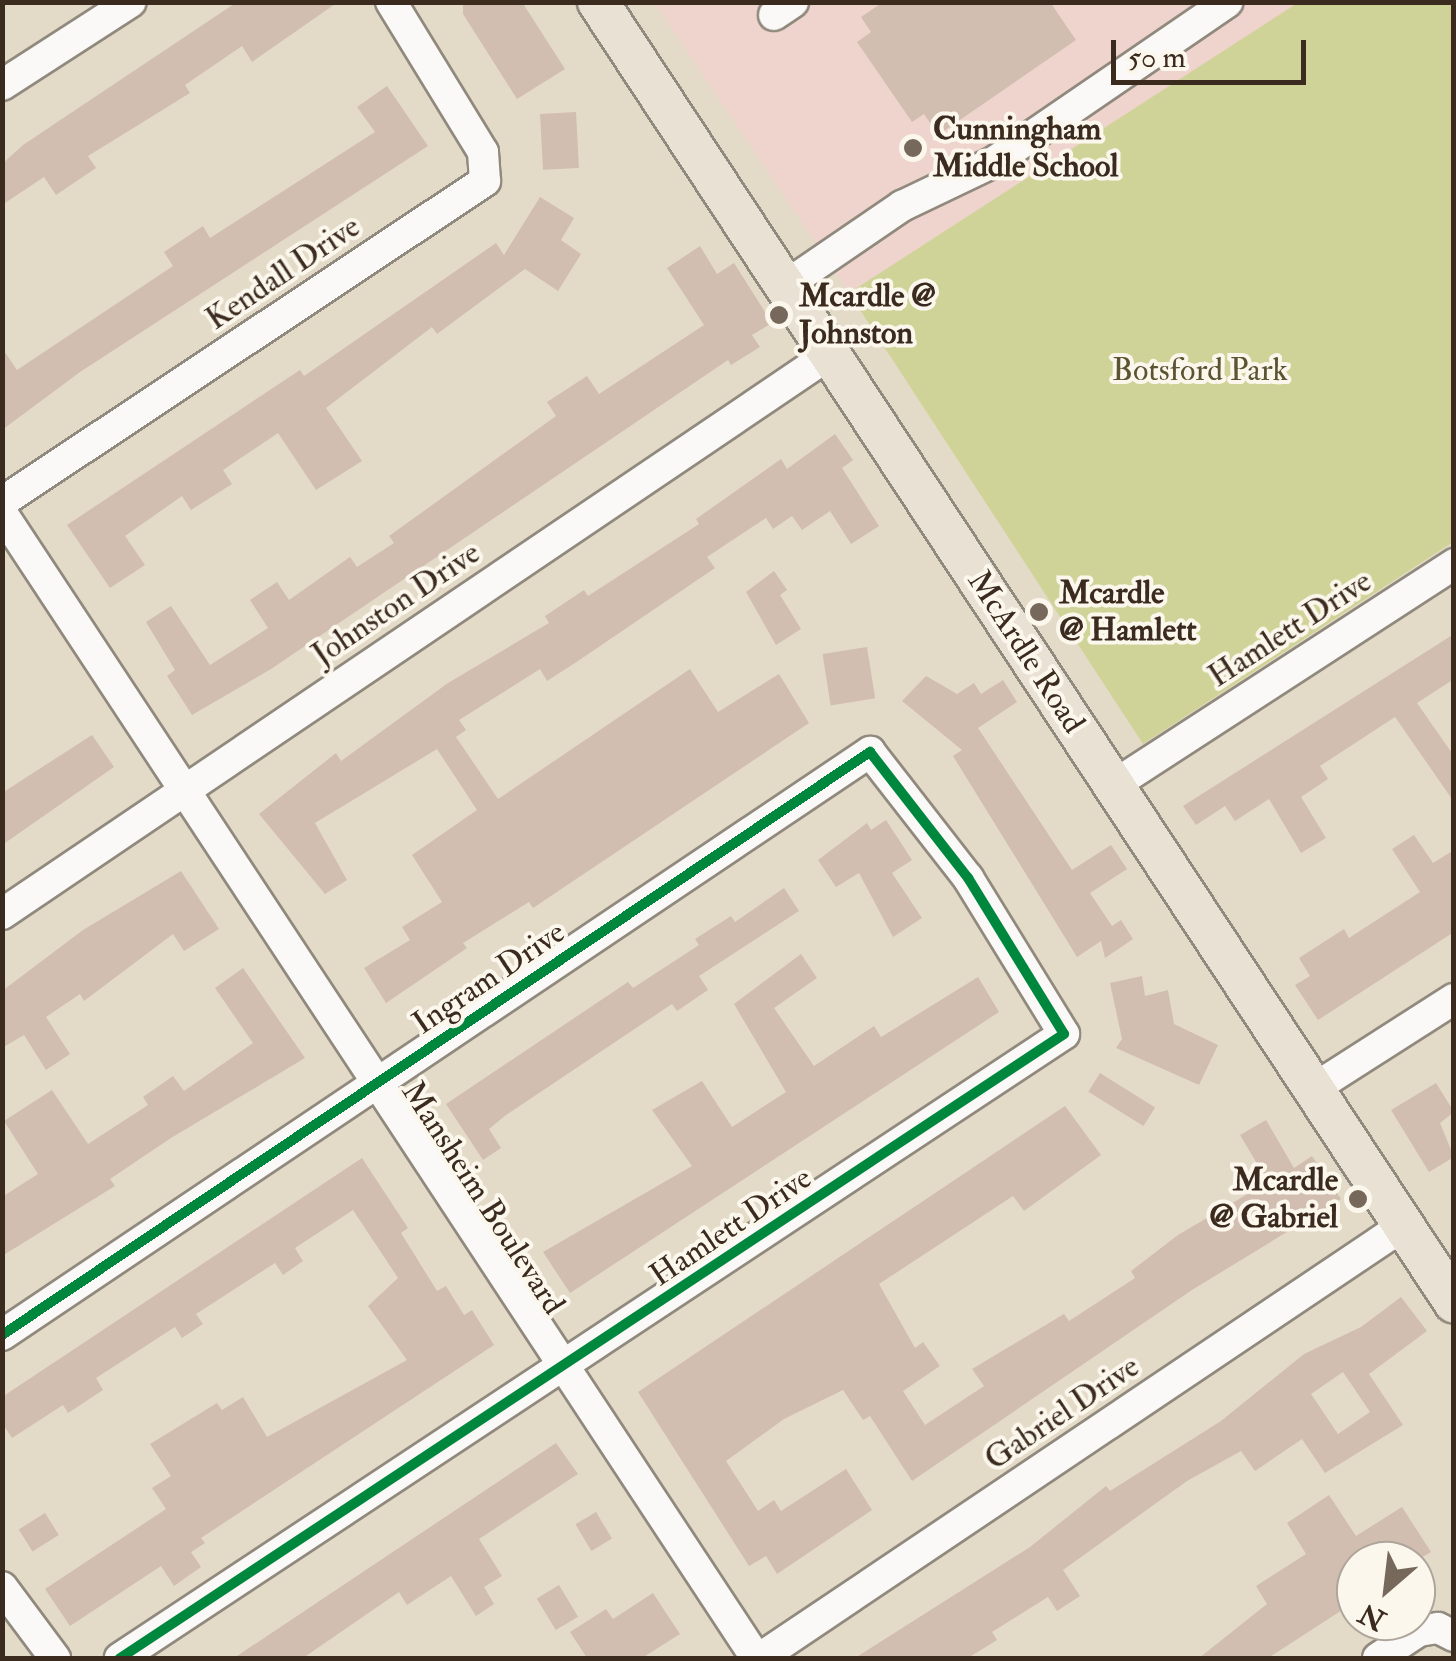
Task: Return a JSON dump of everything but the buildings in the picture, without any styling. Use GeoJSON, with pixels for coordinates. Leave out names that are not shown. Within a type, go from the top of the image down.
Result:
{"type":"FeatureCollection","features":[{"type":"Feature","properties":{"kind":"main road","name":"McArdle Road"},"geometry":{"type":"LineString","coordinates":[[598,2],[1454,1302]]}},
{"type":"Feature","properties":{"kind":"street"},"geometry":{"type":"LineString","coordinates":[[2,86],[132,2]]}},
{"type":"Feature","properties":{"kind":"street","name":"Kendall Drive"},"geometry":{"type":"LineString","coordinates":[[2,502],[484,181],[483,152],[428,54],[391,2]]}},
{"type":"Feature","properties":{"kind":"street"},"geometry":{"type":"LineString","coordinates":[[785,286],[902,206],[994,162],[1228,2]]}},
{"type":"Feature","properties":{"kind":"street","name":"Johnston Drive"},"geometry":{"type":"LineString","coordinates":[[2,914],[830,354]]}},
{"type":"Feature","properties":{"kind":"street","name":"Mansheim Boulevard"},"geometry":{"type":"LineString","coordinates":[[2,514],[758,1658]]}},
{"type":"Feature","properties":{"kind":"street","name":"Hamlett Drive"},"geometry":{"type":"LineString","coordinates":[[1114,786],[1454,564]]}},
{"type":"Feature","properties":{"kind":"street","name":"Ingram Drive"},"geometry":{"type":"LineString","coordinates":[[2,1335],[870,752],[968,878]]}},
{"type":"Feature","properties":{"kind":"street","name":"Hamlett Drive"},"geometry":{"type":"LineString","coordinates":[[120,1658],[565,1368],[1064,1034],[968,878]]}},
{"type":"Feature","properties":{"kind":"street"},"geometry":{"type":"LineString","coordinates":[[1313,1089],[1454,1000]]}},
{"type":"Feature","properties":{"kind":"street","name":"Gabriel Drive"},"geometry":{"type":"LineString","coordinates":[[758,1658],[1404,1226]]}},
{"type":"Feature","properties":{"kind":"street"},"geometry":{"type":"LineString","coordinates":[[2,1587],[55,1658]]}},
{"type":"Feature","properties":{"kind":"street"},"geometry":{"type":"LineString","coordinates":[[1378,1658],[1419,1632],[1438,1628],[1454,1636]]}},
{"type":"Feature","properties":{"kind":"shaded area","name":"Cunningham Middle School"},"geometry":{"type":"Polygon","coordinates":[[[655,3],[1299,3],[849,293],[655,3]]]}},
{"type":"Feature","properties":{"kind":"green space","name":"Botsford Park"},"geometry":{"type":"Polygon","coordinates":[[[1299,2],[1453,3],[1453,542],[1143,744],[849,293],[1299,2]]]}},
{"type":"Feature","properties":{"kind":"cycle path"},"geometry":{"type":"LineString","coordinates":[[2,1335],[870,752],[968,878],[1064,1034],[120,1658]]}},
{"type":"Feature","properties":{"kind":"place","name":"Cunningham Middle School"},"geometry":{"type":"Point","coordinates":[913,148]}},
{"type":"Feature","properties":{"kind":"place","name":"Mcardle @ Johnston"},"geometry":{"type":"Point","coordinates":[779,315]}},
{"type":"Feature","properties":{"kind":"place","name":"Mcardle @ Hamlett"},"geometry":{"type":"Point","coordinates":[1039,612]}},
{"type":"Feature","properties":{"kind":"place","name":"Mcardle @ Gabriel"},"geometry":{"type":"Point","coordinates":[1358,1199]}}]}
